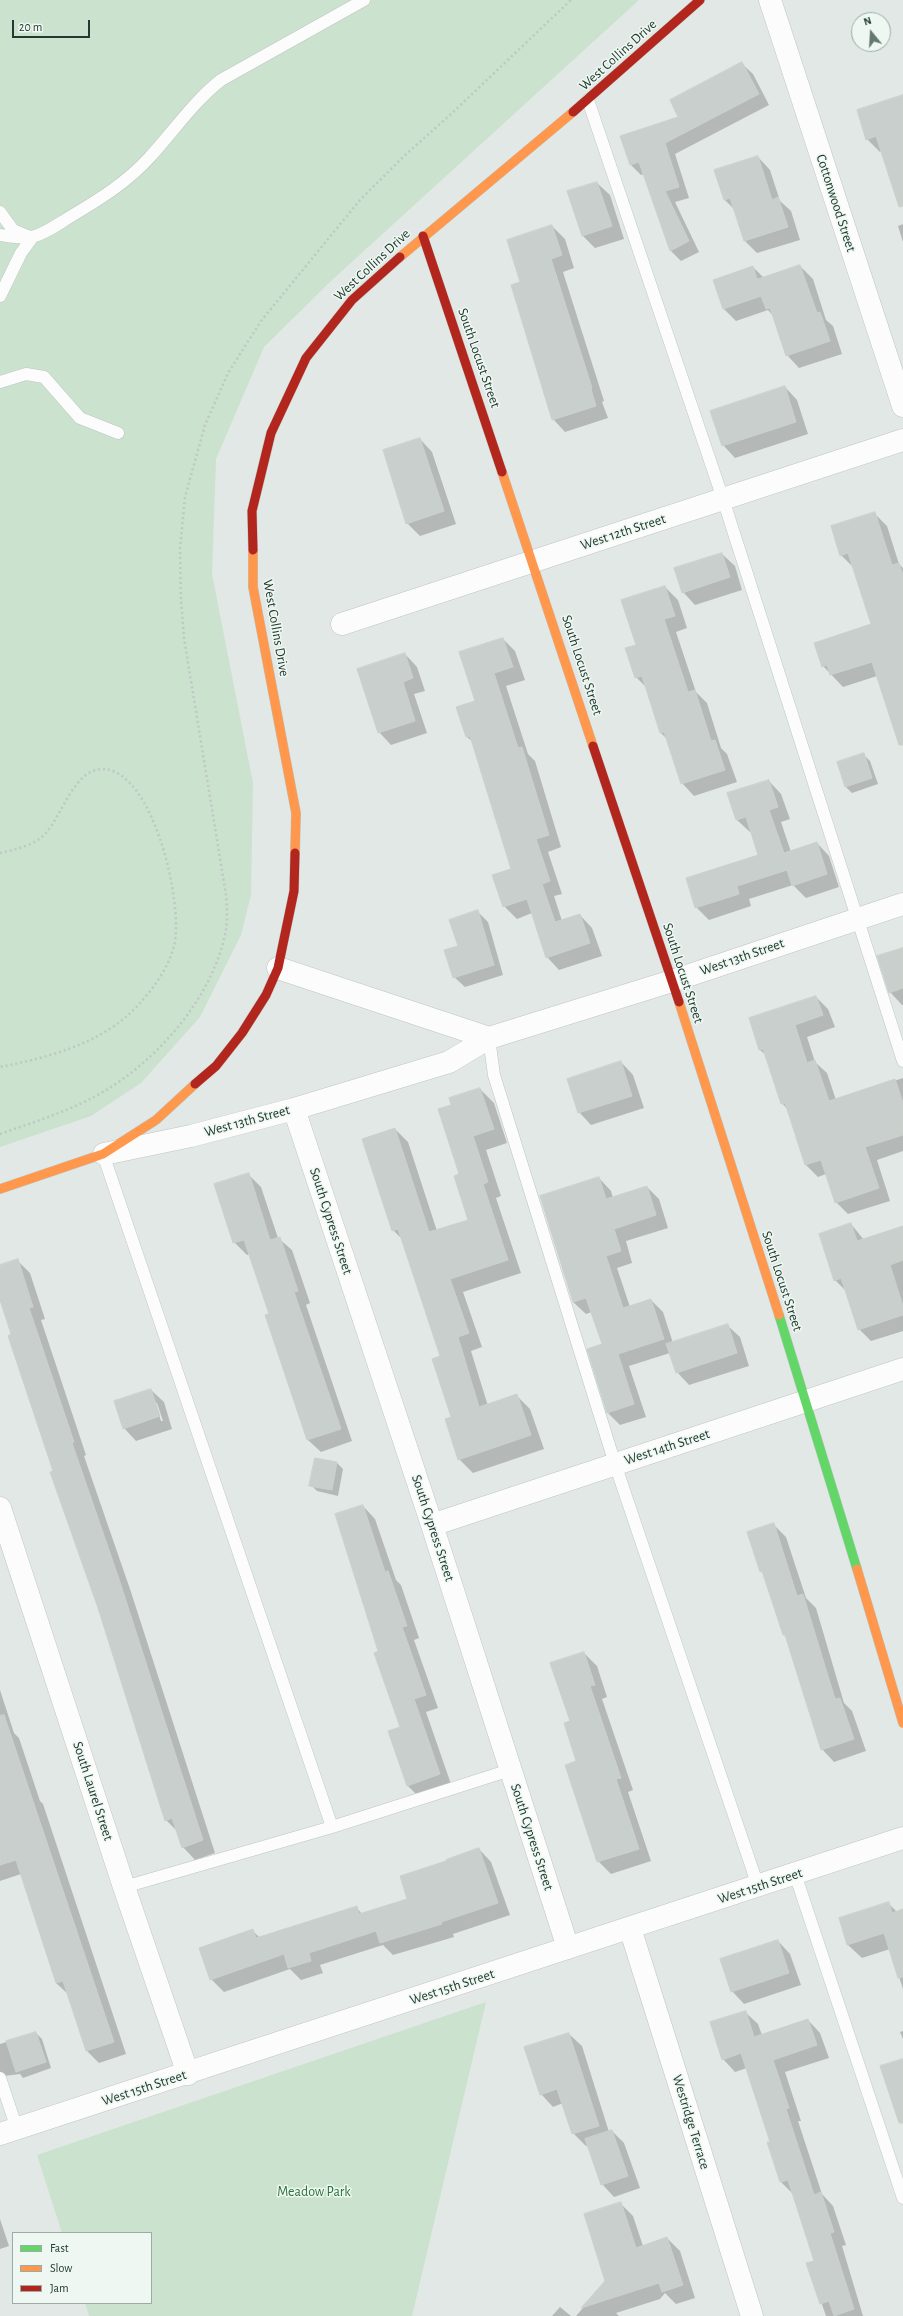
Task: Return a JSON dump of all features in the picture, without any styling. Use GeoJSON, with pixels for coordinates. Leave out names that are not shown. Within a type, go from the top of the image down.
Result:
{"type":"FeatureCollection","features":[{"type":"Feature","properties":{"kind":"street","name":"West Collins Drive"},"geometry":{"type":"LineString","coordinates":[[103,1154],[156,1120],[216,1066],[242,1033],[266,995],[278,968],[294,891],[296,814],[253,587],[252,511],[271,432],[306,358],[352,300],[423,236],[588,100],[700,0]]}},
{"type":"Feature","properties":{"kind":"street","name":"Cottonwood Street"},"geometry":{"type":"LineString","coordinates":[[770,0],[903,406]]}},
{"type":"Feature","properties":{"kind":"street","name":"South Locust Street"},"geometry":{"type":"LineString","coordinates":[[423,236],[534,562],[672,981],[806,1401],[903,1723]]}},
{"type":"Feature","properties":{"kind":"street","name":"West 12th Street"},"geometry":{"type":"LineString","coordinates":[[342,624],[903,440]]}},
{"type":"Feature","properties":{"kind":"street","name":"West 13th Street"},"geometry":{"type":"LineString","coordinates":[[0,1189],[103,1154],[191,1136],[294,1109],[449,1062],[489,1038],[672,981],[857,918],[903,904]]}},
{"type":"Feature","properties":{"kind":"street"},"geometry":{"type":"LineString","coordinates":[[278,968],[489,1038]]}},
{"type":"Feature","properties":{"kind":"street","name":"South Cypress Street"},"geometry":{"type":"LineString","coordinates":[[294,1109],[432,1525],[568,1948]]}},
{"type":"Feature","properties":{"kind":"street","name":"West 14th Street"},"geometry":{"type":"LineString","coordinates":[[432,1525],[903,1369]]}},
{"type":"Feature","properties":{"kind":"street","name":"South Laurel Street"},"geometry":{"type":"LineString","coordinates":[[0,1508],[124,1886],[188,2074]]}},
{"type":"Feature","properties":{"kind":"street","name":"West 15th Street"},"geometry":{"type":"LineString","coordinates":[[8,2131],[188,2074],[903,1838]]}},
{"type":"Feature","properties":{"kind":"street","name":"Westridge Terrace"},"geometry":{"type":"LineString","coordinates":[[630,1928],[752,2316]]}},
{"type":"Feature","properties":{"kind":"lane"},"geometry":{"type":"LineString","coordinates":[[0,296],[21,253],[32,238],[113,190],[148,159],[207,91],[221,80],[364,0]]}},
{"type":"Feature","properties":{"kind":"lane"},"geometry":{"type":"LineString","coordinates":[[588,100],[723,499],[903,1061]]}},
{"type":"Feature","properties":{"kind":"lane"},"geometry":{"type":"LineString","coordinates":[[0,212],[13,230],[32,238]]}},
{"type":"Feature","properties":{"kind":"lane"},"geometry":{"type":"LineString","coordinates":[[0,235],[32,238]]}},
{"type":"Feature","properties":{"kind":"lane"},"geometry":{"type":"LineString","coordinates":[[0,382],[26,374],[44,377],[80,418],[118,433]]}},
{"type":"Feature","properties":{"kind":"lane"},"geometry":{"type":"LineString","coordinates":[[489,1038],[494,1075],[615,1464],[758,1886]]}},
{"type":"Feature","properties":{"kind":"lane"},"geometry":{"type":"LineString","coordinates":[[103,1154],[332,1827]]}},
{"type":"Feature","properties":{"kind":"lane"},"geometry":{"type":"LineString","coordinates":[[124,1886],[332,1827],[510,1770]]}},
{"type":"Feature","properties":{"kind":"lane"},"geometry":{"type":"LineString","coordinates":[[795,1874],[903,2198]]}},
{"type":"Feature","properties":{"kind":"lane"},"geometry":{"type":"LineString","coordinates":[[0,2078],[8,2131]]}},
{"type":"Feature","properties":{"kind":"path"},"geometry":{"type":"LineString","coordinates":[[0,853],[15,851],[46,833],[73,789],[82,779],[101,769],[114,771],[132,783],[154,824],[171,879],[175,936],[174,947],[151,988],[132,1012],[113,1027],[70,1048],[42,1058],[0,1067]]}},
{"type":"Feature","properties":{"kind":"green space"},"geometry":{"type":"Polygon","coordinates":[[[0,0],[639,0],[331,281],[264,347],[216,459],[212,574],[253,783],[251,895],[241,935],[200,1017],[141,1083],[91,1116],[0,1147],[0,0]]]}},
{"type":"Feature","properties":{"kind":"green space","name":"Meadow Park"},"geometry":{"type":"Polygon","coordinates":[[[486,2002],[412,2316],[89,2316],[85,2304],[152,2304],[152,2232],[62,2232],[37,2155],[486,2002]]]}},
{"type":"Feature","properties":{"kind":"building"},"geometry":{"type":"Polygon","coordinates":[[[742,62],[759,94],[665,143],[679,187],[665,191],[689,241],[670,251],[639,162],[630,165],[620,136],[678,117],[670,100],[742,62]]]}},
{"type":"Feature","properties":{"kind":"building"},"geometry":{"type":"Polygon","coordinates":[[[903,95],[903,206],[899,207],[876,136],[866,140],[857,110],[903,95]]]}},
{"type":"Feature","properties":{"kind":"building"},"geometry":{"type":"Polygon","coordinates":[[[758,156],[772,200],[778,197],[788,227],[744,241],[730,198],[724,200],[714,170],[758,156]]]}},
{"type":"Feature","properties":{"kind":"building"},"geometry":{"type":"Polygon","coordinates":[[[597,182],[612,226],[582,236],[567,191],[597,182]]]}},
{"type":"Feature","properties":{"kind":"building"},"geometry":{"type":"Polygon","coordinates":[[[552,225],[562,255],[551,259],[592,388],[596,406],[552,420],[511,285],[520,282],[507,240],[552,225]]]}},
{"type":"Feature","properties":{"kind":"building"},"geometry":{"type":"Polygon","coordinates":[[[800,265],[817,313],[820,312],[830,341],[786,356],[770,308],[766,309],[761,296],[723,309],[713,280],[753,266],[757,279],[800,265]]]}},
{"type":"Feature","properties":{"kind":"building"},"geometry":{"type":"Polygon","coordinates":[[[785,386],[796,422],[722,446],[710,411],[785,386]]]}},
{"type":"Feature","properties":{"kind":"building"},"geometry":{"type":"Polygon","coordinates":[[[420,438],[444,511],[406,524],[383,450],[420,438]]]}},
{"type":"Feature","properties":{"kind":"building"},"geometry":{"type":"Polygon","coordinates":[[[875,512],[892,565],[899,563],[903,575],[903,745],[899,745],[872,662],[830,675],[827,665],[822,667],[814,643],[871,624],[848,553],[840,556],[831,526],[875,512]]]}},
{"type":"Feature","properties":{"kind":"building"},"geometry":{"type":"Polygon","coordinates":[[[722,553],[730,577],[682,593],[674,568],[722,553]]]}},
{"type":"Feature","properties":{"kind":"building"},"geometry":{"type":"Polygon","coordinates":[[[665,586],[675,616],[664,619],[688,692],[695,690],[711,741],[715,740],[725,770],[681,784],[664,732],[660,733],[642,676],[635,678],[625,648],[636,645],[621,600],[665,586]]]}},
{"type":"Feature","properties":{"kind":"building"},"geometry":{"type":"Polygon","coordinates":[[[503,638],[513,667],[494,673],[518,748],[522,747],[549,835],[536,839],[550,881],[542,884],[555,922],[580,914],[590,943],[546,958],[527,899],[503,907],[492,875],[511,869],[470,736],[466,737],[456,707],[475,701],[459,652],[503,638]]]}},
{"type":"Feature","properties":{"kind":"building"},"geometry":{"type":"Polygon","coordinates":[[[405,653],[413,678],[403,682],[415,721],[378,733],[357,669],[405,653]]]}},
{"type":"Feature","properties":{"kind":"building"},"geometry":{"type":"Polygon","coordinates":[[[864,753],[872,778],[845,787],[837,762],[864,753]]]}},
{"type":"Feature","properties":{"kind":"building"},"geometry":{"type":"Polygon","coordinates":[[[769,780],[778,807],[769,810],[784,853],[817,842],[827,874],[792,886],[787,870],[737,886],[739,894],[695,908],[686,878],[758,855],[746,817],[736,820],[727,793],[769,780]]]}},
{"type":"Feature","properties":{"kind":"building"},"geometry":{"type":"Polygon","coordinates":[[[478,910],[494,965],[453,978],[444,950],[458,946],[449,920],[478,910]]]}},
{"type":"Feature","properties":{"kind":"building"},"geometry":{"type":"Polygon","coordinates":[[[903,948],[903,988],[889,993],[877,956],[903,948]]]}},
{"type":"Feature","properties":{"kind":"building"},"geometry":{"type":"Polygon","coordinates":[[[816,996],[823,1015],[795,1025],[807,1063],[815,1060],[829,1101],[895,1079],[903,1103],[903,1135],[865,1147],[879,1188],[835,1203],[821,1160],[805,1165],[785,1103],[781,1104],[763,1049],[759,1050],[749,1018],[816,996]]]}},
{"type":"Feature","properties":{"kind":"building"},"geometry":{"type":"Polygon","coordinates":[[[621,1061],[632,1096],[578,1113],[567,1079],[621,1061]]]}},
{"type":"Feature","properties":{"kind":"building"},"geometry":{"type":"Polygon","coordinates":[[[480,1088],[494,1129],[473,1136],[488,1182],[483,1184],[508,1260],[450,1279],[469,1333],[458,1337],[479,1407],[517,1394],[531,1435],[458,1460],[445,1419],[451,1417],[432,1359],[440,1356],[398,1229],[392,1231],[362,1139],[395,1128],[429,1232],[468,1220],[454,1176],[459,1174],[438,1109],[451,1105],[449,1098],[480,1088]]]}},
{"type":"Feature","properties":{"kind":"building"},"geometry":{"type":"Polygon","coordinates":[[[249,1173],[270,1240],[280,1237],[298,1291],[294,1292],[341,1429],[307,1440],[265,1315],[269,1314],[244,1240],[233,1243],[214,1184],[249,1173]]]}},
{"type":"Feature","properties":{"kind":"building"},"geometry":{"type":"Polygon","coordinates":[[[599,1177],[606,1199],[647,1186],[656,1215],[614,1229],[621,1251],[606,1256],[623,1308],[651,1299],[664,1339],[618,1354],[634,1404],[607,1413],[587,1349],[602,1344],[586,1298],[573,1302],[540,1196],[599,1177]]]}},
{"type":"Feature","properties":{"kind":"building"},"geometry":{"type":"Polygon","coordinates":[[[851,1223],[857,1241],[903,1226],[903,1260],[890,1265],[903,1306],[903,1315],[858,1330],[841,1278],[834,1281],[819,1234],[851,1223]]]}},
{"type":"Feature","properties":{"kind":"building"},"geometry":{"type":"Polygon","coordinates":[[[18,1259],[33,1307],[29,1308],[74,1442],[72,1443],[119,1579],[203,1840],[182,1848],[172,1818],[165,1821],[98,1608],[50,1472],[53,1471],[8,1336],[11,1334],[0,1300],[0,1265],[18,1259]]]}},
{"type":"Feature","properties":{"kind":"building"},"geometry":{"type":"Polygon","coordinates":[[[728,1324],[737,1353],[676,1373],[666,1344],[728,1324]]]}},
{"type":"Feature","properties":{"kind":"building"},"geometry":{"type":"Polygon","coordinates":[[[151,1389],[160,1416],[123,1429],[114,1401],[151,1389]]]}},
{"type":"Feature","properties":{"kind":"building"},"geometry":{"type":"Polygon","coordinates":[[[315,1458],[337,1462],[332,1490],[309,1486],[315,1458]]]}},
{"type":"Feature","properties":{"kind":"building"},"geometry":{"type":"Polygon","coordinates":[[[363,1505],[385,1572],[388,1571],[407,1626],[402,1627],[426,1695],[414,1699],[440,1774],[407,1786],[388,1731],[400,1727],[374,1653],[378,1651],[335,1514],[363,1505]]]}},
{"type":"Feature","properties":{"kind":"building"},"geometry":{"type":"Polygon","coordinates":[[[774,1523],[797,1596],[803,1594],[835,1699],[840,1698],[854,1739],[821,1750],[785,1635],[783,1635],[762,1571],[760,1572],[747,1532],[774,1523]]]}},
{"type":"Feature","properties":{"kind":"building"},"geometry":{"type":"Polygon","coordinates":[[[584,1652],[595,1685],[590,1686],[621,1778],[616,1779],[639,1849],[597,1862],[565,1765],[576,1761],[564,1723],[570,1721],[550,1663],[584,1652]]]}},
{"type":"Feature","properties":{"kind":"building"},"geometry":{"type":"Polygon","coordinates":[[[4,1715],[114,2042],[86,2051],[63,1981],[56,1983],[16,1860],[0,1865],[0,1716],[4,1715]]]}},
{"type":"Feature","properties":{"kind":"building"},"geometry":{"type":"Polygon","coordinates":[[[479,1848],[498,1903],[441,1922],[442,1924],[380,1943],[376,1931],[309,1953],[311,1961],[288,1968],[284,1954],[210,1980],[199,1948],[253,1929],[256,1938],[357,1906],[359,1914],[407,1899],[400,1876],[446,1861],[479,1848]]]}},
{"type":"Feature","properties":{"kind":"building"},"geometry":{"type":"Polygon","coordinates":[[[889,1902],[892,1913],[903,1909],[903,1977],[898,1978],[884,1933],[847,1945],[839,1918],[889,1902]]]}},
{"type":"Feature","properties":{"kind":"building"},"geometry":{"type":"Polygon","coordinates":[[[778,1940],[789,1973],[731,1992],[720,1959],[778,1940]]]}},
{"type":"Feature","properties":{"kind":"building"},"geometry":{"type":"Polygon","coordinates":[[[746,2011],[754,2037],[808,2019],[817,2045],[773,2060],[789,2108],[786,2109],[814,2195],[821,2192],[834,2232],[830,2233],[854,2309],[834,2316],[829,2301],[820,2304],[806,2263],[814,2261],[788,2180],[780,2182],[767,2142],[770,2142],[741,2053],[722,2060],[710,2022],[746,2011]]]}},
{"type":"Feature","properties":{"kind":"building"},"geometry":{"type":"Polygon","coordinates":[[[36,2032],[46,2062],[16,2072],[6,2041],[36,2032]]]}},
{"type":"Feature","properties":{"kind":"building"},"geometry":{"type":"Polygon","coordinates":[[[569,2033],[599,2126],[572,2134],[557,2089],[540,2095],[524,2047],[569,2033]]]}},
{"type":"Feature","properties":{"kind":"building"},"geometry":{"type":"Polygon","coordinates":[[[903,2059],[903,2123],[899,2123],[880,2066],[903,2059]]]}},
{"type":"Feature","properties":{"kind":"building"},"geometry":{"type":"Polygon","coordinates":[[[612,2130],[628,2176],[601,2185],[585,2139],[612,2130]]]}},
{"type":"Feature","properties":{"kind":"building"},"geometry":{"type":"Polygon","coordinates":[[[621,2202],[636,2248],[667,2237],[683,2285],[662,2292],[659,2283],[581,2308],[605,2281],[584,2214],[621,2202]]]}},
{"type":"Feature","properties":{"kind":"traffic: fast"},"geometry":{"type":"LineString","coordinates":[[779,1315],[857,1569]]}},
{"type":"Feature","properties":{"kind":"traffic: slow"},"geometry":{"type":"LineString","coordinates":[[400,257],[573,112]]}},
{"type":"Feature","properties":{"kind":"traffic: slow"},"geometry":{"type":"LineString","coordinates":[[502,472],[593,746]]}},
{"type":"Feature","properties":{"kind":"traffic: slow"},"geometry":{"type":"LineString","coordinates":[[253,550],[253,587],[296,813],[295,853]]}},
{"type":"Feature","properties":{"kind":"traffic: slow"},"geometry":{"type":"LineString","coordinates":[[679,1002],[779,1315]]}},
{"type":"Feature","properties":{"kind":"traffic: slow"},"geometry":{"type":"LineString","coordinates":[[0,1189],[103,1154],[156,1120],[195,1084]]}},
{"type":"Feature","properties":{"kind":"traffic: slow"},"geometry":{"type":"LineString","coordinates":[[857,1569],[903,1723]]}},
{"type":"Feature","properties":{"kind":"traffic: jam"},"geometry":{"type":"LineString","coordinates":[[573,112],[700,0]]}},
{"type":"Feature","properties":{"kind":"traffic: jam"},"geometry":{"type":"LineString","coordinates":[[423,236],[502,472]]}},
{"type":"Feature","properties":{"kind":"traffic: jam"},"geometry":{"type":"LineString","coordinates":[[253,550],[252,511],[271,433],[306,358],[352,300],[400,257]]}},
{"type":"Feature","properties":{"kind":"traffic: jam"},"geometry":{"type":"LineString","coordinates":[[593,746],[679,1002]]}},
{"type":"Feature","properties":{"kind":"traffic: jam"},"geometry":{"type":"LineString","coordinates":[[195,1084],[216,1066],[242,1033],[266,995],[278,968],[294,891],[295,853]]}}]}
